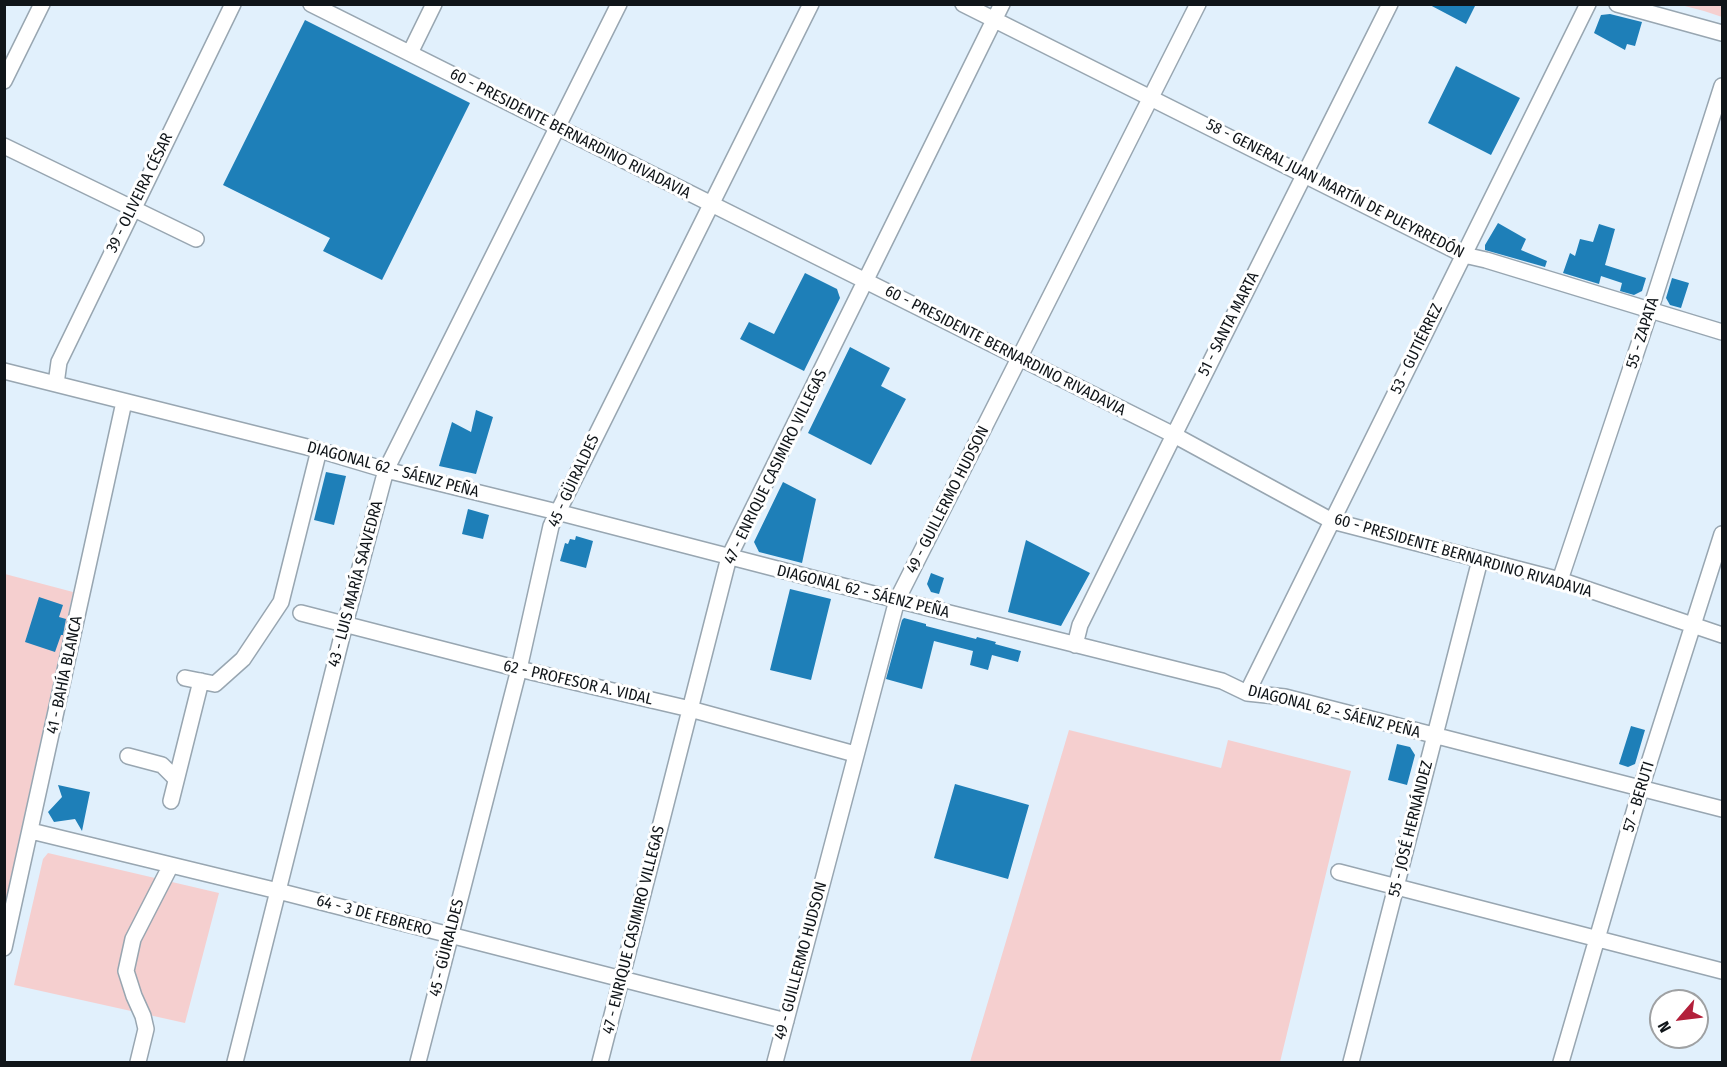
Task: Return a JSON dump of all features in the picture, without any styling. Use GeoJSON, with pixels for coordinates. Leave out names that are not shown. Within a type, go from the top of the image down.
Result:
{"type":"FeatureCollection","features":[{"type":"Feature","properties":{"kind":"street"},"geometry":{"type":"LineString","coordinates":[[4,81],[42,4]]}},
{"type":"Feature","properties":{"kind":"street","name":"39 - OLIVEIRA CÉSAR"},"geometry":{"type":"LineString","coordinates":[[56,384],[59,362],[233,4]]}},
{"type":"Feature","properties":{"kind":"street","name":"60 - PRESIDENTE BERNARDINO RIVADAVIA"},"geometry":{"type":"LineString","coordinates":[[311,4],[1174,435],[1332,520],[1560,580],[1722,635]]}},
{"type":"Feature","properties":{"kind":"street"},"geometry":{"type":"LineString","coordinates":[[410,53],[434,4]]}},
{"type":"Feature","properties":{"kind":"street","name":"43 - LUIS MARÍA SAAVEDRA"},"geometry":{"type":"LineString","coordinates":[[235,1062],[386,470],[618,4]]}},
{"type":"Feature","properties":{"kind":"street","name":"45 - GÜIRALDES"},"geometry":{"type":"LineString","coordinates":[[418,1062],[519,669],[551,526],[811,4]]}},
{"type":"Feature","properties":{"kind":"street","name":"58 - GENERAL JUAN MARTÍN DE PUEYRREDÓN"},"geometry":{"type":"LineString","coordinates":[[963,4],[1464,255],[1722,332]]}},
{"type":"Feature","properties":{"kind":"street","name":"47 - ENRIQUE CASIMIRO VILLEGAS"},"geometry":{"type":"LineString","coordinates":[[600,1062],[729,557],[1002,4]]}},
{"type":"Feature","properties":{"kind":"street","name":"49 - GUILLERMO HUDSON"},"geometry":{"type":"LineString","coordinates":[[775,1062],[897,600],[1152,98],[1197,4]]}},
{"type":"Feature","properties":{"kind":"street","name":"51 - SANTA MARTA"},"geometry":{"type":"LineString","coordinates":[[1075,645],[1080,625],[1390,4]]}},
{"type":"Feature","properties":{"kind":"street","name":"53 - GUTIÉRREZ"},"geometry":{"type":"LineString","coordinates":[[1247,693],[1588,4]]}},
{"type":"Feature","properties":{"kind":"street"},"geometry":{"type":"LineString","coordinates":[[1617,4],[1722,33]]}},
{"type":"Feature","properties":{"kind":"street","name":"55 - ZAPATA"},"geometry":{"type":"LineString","coordinates":[[1560,580],[1722,86]]}},
{"type":"Feature","properties":{"kind":"street"},"geometry":{"type":"LineString","coordinates":[[4,146],[196,239]]}},
{"type":"Feature","properties":{"kind":"street","name":"DIAGONAL 62 - SÁENZ PEÑA"},"geometry":{"type":"LineString","coordinates":[[4,371],[1222,681],[1247,693],[1285,697],[1722,809]]}},
{"type":"Feature","properties":{"kind":"street","name":"41 - BAHÍA BLANCA"},"geometry":{"type":"LineString","coordinates":[[4,948],[11,890],[31,831],[124,402]]}},
{"type":"Feature","properties":{"kind":"street"},"geometry":{"type":"LineString","coordinates":[[171,801],[177,779],[193,679],[215,684],[243,659],[281,602],[319,450]]}},
{"type":"Feature","properties":{"kind":"street","name":"57 - BERUTI"},"geometry":{"type":"LineString","coordinates":[[1561,1062],[1641,788],[1722,534]]}},
{"type":"Feature","properties":{"kind":"street","name":"55 - JOSÉ HERNÁNDEZ"},"geometry":{"type":"LineString","coordinates":[[1351,1062],[1480,560]]}},
{"type":"Feature","properties":{"kind":"street","name":"62 - PROFESOR A. VIDAL"},"geometry":{"type":"LineString","coordinates":[[301,613],[519,669],[690,709],[855,754]]}},
{"type":"Feature","properties":{"kind":"street"},"geometry":{"type":"LineString","coordinates":[[128,756],[162,765],[177,779]]}},
{"type":"Feature","properties":{"kind":"street","name":"64 - 3 DE FEBRERO"},"geometry":{"type":"LineString","coordinates":[[31,831],[278,891],[786,1021]]}},
{"type":"Feature","properties":{"kind":"street"},"geometry":{"type":"LineString","coordinates":[[138,1062],[146,1029],[126,971],[133,939],[171,865]]}},
{"type":"Feature","properties":{"kind":"street"},"geometry":{"type":"LineString","coordinates":[[1339,872],[1722,972]]}},
{"type":"Feature","properties":{"kind":"shaded area"},"geometry":{"type":"Polygon","coordinates":[[[1681,5],[1722,5],[1722,17],[1704,11],[1681,5]]]}},
{"type":"Feature","properties":{"kind":"shaded area"},"geometry":{"type":"Polygon","coordinates":[[[5,574],[73,592],[5,904],[5,574]]]}},
{"type":"Feature","properties":{"kind":"shaded area"},"geometry":{"type":"Polygon","coordinates":[[[1069,730],[1221,768],[1228,740],[1351,771],[1280,1062],[970,1062],[1069,730]]]}},
{"type":"Feature","properties":{"kind":"shaded area"},"geometry":{"type":"Polygon","coordinates":[[[48,853],[219,893],[185,1023],[14,985],[43,859],[48,853]]]}},
{"type":"Feature","properties":{"kind":"building"},"geometry":{"type":"Polygon","coordinates":[[[1428,4],[1476,4],[1466,24],[1428,4]]]}},
{"type":"Feature","properties":{"kind":"building"},"geometry":{"type":"Polygon","coordinates":[[[1610,14],[1642,22],[1635,46],[1627,44],[1625,50],[1594,33],[1601,15],[1610,14]]]}},
{"type":"Feature","properties":{"kind":"building"},"geometry":{"type":"Polygon","coordinates":[[[305,20],[470,103],[382,280],[323,251],[330,238],[223,185],[305,20]]]}},
{"type":"Feature","properties":{"kind":"building"},"geometry":{"type":"Polygon","coordinates":[[[1456,66],[1520,98],[1491,155],[1428,123],[1456,66]]]}},
{"type":"Feature","properties":{"kind":"building"},"geometry":{"type":"Polygon","coordinates":[[[1498,223],[1526,239],[1521,250],[1547,261],[1545,267],[1485,250],[1485,245],[1498,223]]]}},
{"type":"Feature","properties":{"kind":"building"},"geometry":{"type":"Polygon","coordinates":[[[1599,224],[1615,229],[1605,265],[1646,278],[1642,291],[1634,295],[1620,291],[1622,283],[1601,276],[1599,284],[1563,273],[1570,253],[1575,256],[1580,239],[1593,242],[1599,224]]]}},
{"type":"Feature","properties":{"kind":"building"},"geometry":{"type":"Polygon","coordinates":[[[805,273],[837,289],[840,298],[804,371],[740,339],[749,322],[774,334],[805,273]]]}},
{"type":"Feature","properties":{"kind":"building"},"geometry":{"type":"Polygon","coordinates":[[[1672,278],[1689,283],[1681,308],[1670,305],[1666,298],[1672,278]]]}},
{"type":"Feature","properties":{"kind":"building"},"geometry":{"type":"Polygon","coordinates":[[[850,347],[890,368],[881,386],[906,399],[871,465],[808,433],[850,347]]]}},
{"type":"Feature","properties":{"kind":"building"},"geometry":{"type":"Polygon","coordinates":[[[476,410],[493,417],[476,474],[439,466],[452,422],[471,432],[476,410]]]}},
{"type":"Feature","properties":{"kind":"building"},"geometry":{"type":"Polygon","coordinates":[[[326,472],[346,476],[334,525],[314,520],[326,472]]]}},
{"type":"Feature","properties":{"kind":"building"},"geometry":{"type":"Polygon","coordinates":[[[783,482],[816,499],[802,563],[759,552],[754,542],[783,482]]]}},
{"type":"Feature","properties":{"kind":"building"},"geometry":{"type":"Polygon","coordinates":[[[468,509],[489,515],[483,539],[462,534],[468,509]]]}},
{"type":"Feature","properties":{"kind":"building"},"geometry":{"type":"Polygon","coordinates":[[[576,536],[593,541],[586,568],[560,561],[565,543],[568,544],[570,539],[575,540],[576,536]]]}},
{"type":"Feature","properties":{"kind":"building"},"geometry":{"type":"Polygon","coordinates":[[[1026,540],[1090,573],[1061,626],[1008,612],[1026,540]]]}},
{"type":"Feature","properties":{"kind":"building"},"geometry":{"type":"Polygon","coordinates":[[[931,573],[944,578],[939,594],[931,592],[927,584],[931,573]]]}},
{"type":"Feature","properties":{"kind":"building"},"geometry":{"type":"Polygon","coordinates":[[[790,589],[831,599],[811,680],[770,670],[790,589]]]}},
{"type":"Feature","properties":{"kind":"building"},"geometry":{"type":"Polygon","coordinates":[[[39,597],[63,605],[59,617],[66,619],[63,635],[61,635],[55,652],[25,642],[39,597]]]}},
{"type":"Feature","properties":{"kind":"building"},"geometry":{"type":"Polygon","coordinates":[[[904,618],[926,624],[926,626],[996,642],[995,644],[1021,651],[1018,662],[992,655],[988,670],[970,665],[973,651],[934,641],[922,689],[886,679],[904,618]]]}},
{"type":"Feature","properties":{"kind":"building"},"geometry":{"type":"Polygon","coordinates":[[[1631,726],[1645,730],[1635,764],[1628,767],[1619,764],[1631,726]]]}},
{"type":"Feature","properties":{"kind":"building"},"geometry":{"type":"Polygon","coordinates":[[[1397,744],[1410,747],[1415,755],[1407,785],[1388,780],[1397,744]]]}},
{"type":"Feature","properties":{"kind":"building"},"geometry":{"type":"Polygon","coordinates":[[[955,784],[1029,805],[1008,879],[934,858],[955,784]]]}},
{"type":"Feature","properties":{"kind":"building"},"geometry":{"type":"Polygon","coordinates":[[[58,785],[90,792],[82,831],[75,819],[54,822],[48,812],[62,797],[58,785]]]}}]}
